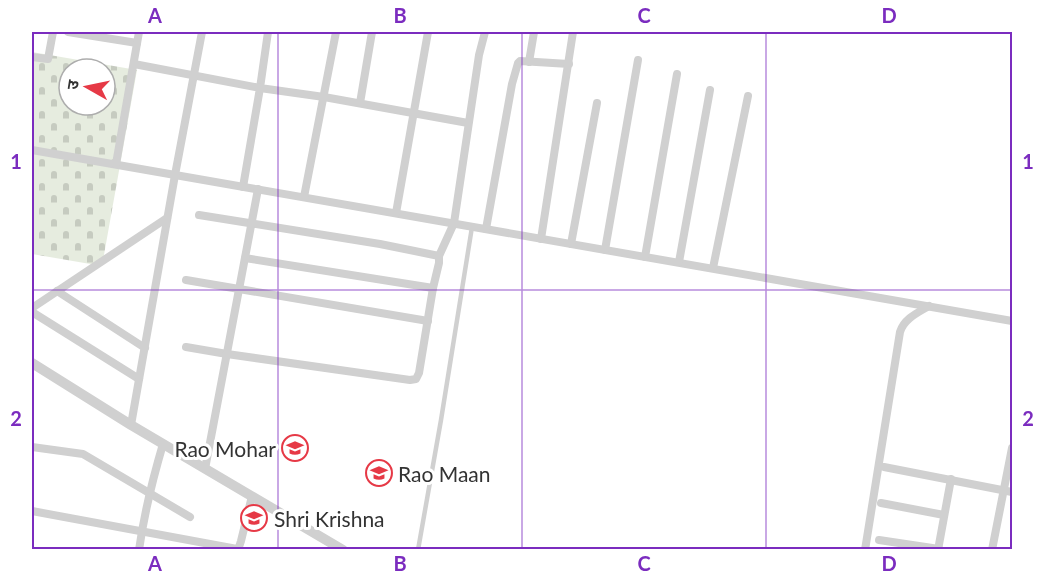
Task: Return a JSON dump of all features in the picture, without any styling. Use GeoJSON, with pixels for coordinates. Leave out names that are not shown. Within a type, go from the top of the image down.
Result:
{"type":"FeatureCollection","features":[{"type":"Feature","properties":{"kind":"street"},"geometry":{"type":"LineString","coordinates":[[32,57],[48,59],[53,32]]}},
{"type":"Feature","properties":{"kind":"street"},"geometry":{"type":"LineString","coordinates":[[68,32],[137,43]]}},
{"type":"Feature","properties":{"kind":"street"},"geometry":{"type":"LineString","coordinates":[[116,164],[139,32]]}},
{"type":"Feature","properties":{"kind":"street"},"geometry":{"type":"LineString","coordinates":[[131,425],[202,32]]}},
{"type":"Feature","properties":{"kind":"street"},"geometry":{"type":"LineString","coordinates":[[243,187],[268,32]]}},
{"type":"Feature","properties":{"kind":"street"},"geometry":{"type":"LineString","coordinates":[[304,197],[336,32]]}},
{"type":"Feature","properties":{"kind":"street"},"geometry":{"type":"LineString","coordinates":[[360,103],[372,32]]}},
{"type":"Feature","properties":{"kind":"street"},"geometry":{"type":"LineString","coordinates":[[396,213],[428,32]]}},
{"type":"Feature","properties":{"kind":"street"},"geometry":{"type":"LineString","coordinates":[[186,347],[410,380],[416,379],[419,373],[439,256],[454,223],[479,55],[485,32]]}},
{"type":"Feature","properties":{"kind":"street"},"geometry":{"type":"LineString","coordinates":[[528,62],[534,32]]}},
{"type":"Feature","properties":{"kind":"street"},"geometry":{"type":"LineString","coordinates":[[541,238],[573,32]]}},
{"type":"Feature","properties":{"kind":"street"},"geometry":{"type":"LineString","coordinates":[[605,250],[638,60]]}},
{"type":"Feature","properties":{"kind":"street"},"geometry":{"type":"LineString","coordinates":[[486,229],[518,63],[520,61],[569,64]]}},
{"type":"Feature","properties":{"kind":"street"},"geometry":{"type":"LineString","coordinates":[[134,64],[468,123]]}},
{"type":"Feature","properties":{"kind":"street"},"geometry":{"type":"LineString","coordinates":[[645,257],[677,74]]}},
{"type":"Feature","properties":{"kind":"street"},"geometry":{"type":"LineString","coordinates":[[678,262],[710,90]]}},
{"type":"Feature","properties":{"kind":"street"},"geometry":{"type":"LineString","coordinates":[[713,268],[748,96]]}},
{"type":"Feature","properties":{"kind":"street"},"geometry":{"type":"LineString","coordinates":[[571,244],[597,103]]}},
{"type":"Feature","properties":{"kind":"street"},"geometry":{"type":"LineString","coordinates":[[32,150],[1012,321]]}},
{"type":"Feature","properties":{"kind":"street"},"geometry":{"type":"LineString","coordinates":[[205,469],[258,189]]}},
{"type":"Feature","properties":{"kind":"street"},"geometry":{"type":"LineString","coordinates":[[199,215],[380,244],[439,256]]}},
{"type":"Feature","properties":{"kind":"street"},"geometry":{"type":"LineString","coordinates":[[139,379],[32,310],[167,218]]}},
{"type":"Feature","properties":{"kind":"street"},"geometry":{"type":"LineString","coordinates":[[245,258],[433,288]]}},
{"type":"Feature","properties":{"kind":"street"},"geometry":{"type":"LineString","coordinates":[[186,280],[428,321]]}},
{"type":"Feature","properties":{"kind":"street"},"geometry":{"type":"LineString","coordinates":[[57,291],[145,348]]}},
{"type":"Feature","properties":{"kind":"street"},"geometry":{"type":"LineString","coordinates":[[865,549],[900,332],[907,320],[929,306]]}},
{"type":"Feature","properties":{"kind":"street"},"geometry":{"type":"LineString","coordinates":[[32,363],[131,425],[342,549]]}},
{"type":"Feature","properties":{"kind":"street"},"geometry":{"type":"LineString","coordinates":[[139,549],[141,532],[163,444]]}},
{"type":"Feature","properties":{"kind":"street"},"geometry":{"type":"LineString","coordinates":[[32,447],[83,454],[190,517]]}},
{"type":"Feature","properties":{"kind":"street"},"geometry":{"type":"LineString","coordinates":[[992,549],[1012,448]]}},
{"type":"Feature","properties":{"kind":"street"},"geometry":{"type":"LineString","coordinates":[[884,467],[1012,492]]}},
{"type":"Feature","properties":{"kind":"street"},"geometry":{"type":"LineString","coordinates":[[879,540],[939,549],[951,479]]}},
{"type":"Feature","properties":{"kind":"street"},"geometry":{"type":"LineString","coordinates":[[32,511],[237,549],[252,496]]}},
{"type":"Feature","properties":{"kind":"street"},"geometry":{"type":"LineString","coordinates":[[881,503],[945,515]]}},
{"type":"Feature","properties":{"kind":"lane"},"geometry":{"type":"LineString","coordinates":[[418,549],[472,226]]}},
{"type":"Feature","properties":{"kind":"green space"},"geometry":{"type":"Polygon","coordinates":[[[32,52],[61,57],[57,57],[57,117],[117,117],[117,67],[137,70],[102,266],[32,254],[32,52]]]}},
{"type":"Feature","properties":{"kind":"place","name":"Rao Mohar"},"geometry":{"type":"Point","coordinates":[295,448]}},
{"type":"Feature","properties":{"kind":"place","name":"Rao Maan"},"geometry":{"type":"Point","coordinates":[379,473]}},
{"type":"Feature","properties":{"kind":"place","name":"Shri Krishna"},"geometry":{"type":"Point","coordinates":[254,518]}}]}
